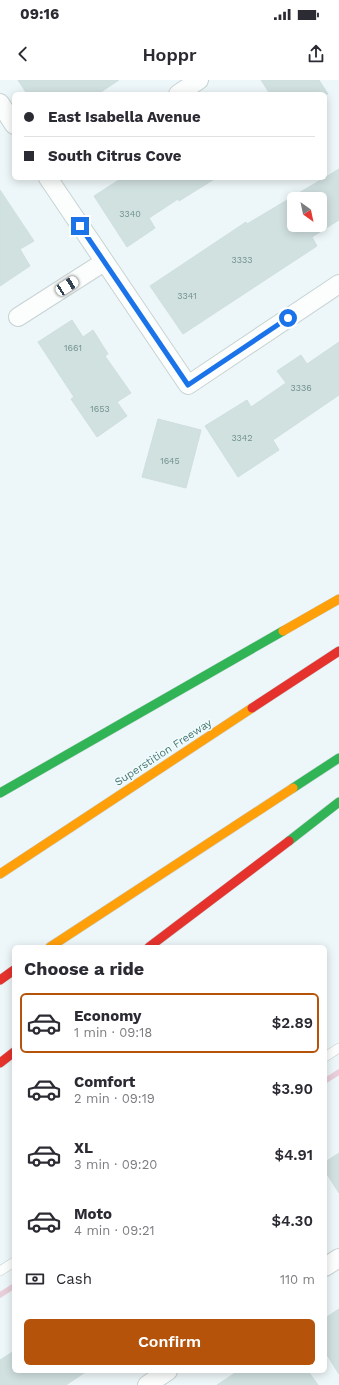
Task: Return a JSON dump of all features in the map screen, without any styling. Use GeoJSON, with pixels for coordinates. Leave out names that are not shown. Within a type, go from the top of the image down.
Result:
{"type":"FeatureCollection","features":[{"type":"Feature","properties":{"kind":"highway"},"geometry":{"type":"LineString","coordinates":[[0,793],[339,599]]}},
{"type":"Feature","properties":{"kind":"highway","name":"Superstition Freeway"},"geometry":{"type":"LineString","coordinates":[[0,874],[339,651]]}},
{"type":"Feature","properties":{"kind":"highway"},"geometry":{"type":"LineString","coordinates":[[53,945],[339,758]]}},
{"type":"Feature","properties":{"kind":"highway"},"geometry":{"type":"LineString","coordinates":[[151,945],[339,802]]}},
{"type":"Feature","properties":{"kind":"highway"},"geometry":{"type":"LineString","coordinates":[[0,980],[12,971]]}},
{"type":"Feature","properties":{"kind":"highway"},"geometry":{"type":"LineString","coordinates":[[0,1062],[12,1053]]}},
{"type":"Feature","properties":{"kind":"street"},"geometry":{"type":"LineString","coordinates":[[181,92],[200,80]]}},
{"type":"Feature","properties":{"kind":"street"},"geometry":{"type":"LineString","coordinates":[[0,103],[12,122]]}},
{"type":"Feature","properties":{"kind":"street"},"geometry":{"type":"LineString","coordinates":[[50,180],[188,385],[339,284]]}},
{"type":"Feature","properties":{"kind":"street"},"geometry":{"type":"LineString","coordinates":[[18,317],[104,262]]}},
{"type":"Feature","properties":{"kind":"street"},"geometry":{"type":"LineString","coordinates":[[327,1266],[339,1258]]}},
{"type":"Feature","properties":{"kind":"street"},"geometry":{"type":"LineString","coordinates":[[147,1385],[165,1373]]}},
{"type":"Feature","properties":{"kind":"lane"},"geometry":{"type":"LineString","coordinates":[[327,1056],[339,1048]]}},
{"type":"Feature","properties":{"kind":"lane"},"geometry":{"type":"LineString","coordinates":[[0,1271],[12,1263]]}},
{"type":"Feature","properties":{"kind":"building"},"geometry":{"type":"Polygon","coordinates":[[[18,80],[119,80],[101,92],[26,92],[18,80]]]}},
{"type":"Feature","properties":{"kind":"building"},"geometry":{"type":"Polygon","coordinates":[[[261,80],[319,80],[327,92],[269,92],[261,80]]]}},
{"type":"Feature","properties":{"kind":"building"},"geometry":{"type":"Polygon","coordinates":[[[339,169],[339,220],[327,228],[327,192],[301,192],[321,180],[327,180],[327,176],[339,169]]]}},
{"type":"Feature","properties":{"kind":"building"},"geometry":{"type":"Polygon","coordinates":[[[119,180],[213,180],[179,201],[178,199],[149,218],[155,228],[127,247],[94,196],[119,180]]]}},
{"type":"Feature","properties":{"kind":"building"},"geometry":{"type":"Polygon","coordinates":[[[0,190],[34,241],[20,249],[30,266],[0,286],[0,190]]]}},
{"type":"Feature","properties":{"kind":"building"},"geometry":{"type":"Polygon","coordinates":[[[287,200],[287,232],[320,232],[312,237],[317,246],[183,334],[150,286],[246,222],[247,224],[287,200]]]}},
{"type":"Feature","properties":{"kind":"building"},"geometry":{"type":"Polygon","coordinates":[[[72,320],[83,337],[93,330],[108,354],[105,356],[131,393],[117,402],[127,416],[97,437],[71,399],[74,397],[38,342],[72,320]]]}},
{"type":"Feature","properties":{"kind":"building"},"geometry":{"type":"Polygon","coordinates":[[[339,342],[339,395],[273,440],[279,450],[238,477],[205,426],[247,400],[251,407],[286,383],[277,371],[301,355],[307,364],[339,342]]]}},
{"type":"Feature","properties":{"kind":"building"},"geometry":{"type":"Polygon","coordinates":[[[158,419],[201,430],[186,488],[142,477],[158,419]]]}},
{"type":"Feature","properties":{"kind":"building"},"geometry":{"type":"Polygon","coordinates":[[[339,1153],[339,1193],[327,1174],[327,1161],[339,1153]]]}},
{"type":"Feature","properties":{"kind":"building"},"geometry":{"type":"Polygon","coordinates":[[[339,1309],[339,1374],[327,1355],[327,1317],[339,1309]]]}},
{"type":"Feature","properties":{"kind":"building"},"geometry":{"type":"Polygon","coordinates":[[[12,1352],[12,1373],[84,1373],[66,1385],[0,1385],[0,1360],[12,1352]]]}},
{"type":"Feature","properties":{"kind":"building"},"geometry":{"type":"Polygon","coordinates":[[[235,1373],[309,1373],[318,1385],[217,1385],[235,1373]]]}},
{"type":"Feature","properties":{"kind":"waterway"},"geometry":{"type":"LineString","coordinates":[[327,1080],[339,1072]]}},
{"type":"Feature","properties":{"kind":"waterway"},"geometry":{"type":"LineString","coordinates":[[0,1295],[12,1287]]}},
{"type":"Feature","properties":{"kind":"traffic: fast"},"geometry":{"type":"LineString","coordinates":[[0,793],[283,631]]}},
{"type":"Feature","properties":{"kind":"traffic: fast"},"geometry":{"type":"LineString","coordinates":[[293,788],[339,758]]}},
{"type":"Feature","properties":{"kind":"traffic: fast"},"geometry":{"type":"LineString","coordinates":[[289,841],[339,802]]}},
{"type":"Feature","properties":{"kind":"traffic: slow"},"geometry":{"type":"LineString","coordinates":[[283,631],[339,599]]}},
{"type":"Feature","properties":{"kind":"traffic: slow"},"geometry":{"type":"LineString","coordinates":[[0,874],[252,708]]}},
{"type":"Feature","properties":{"kind":"traffic: slow"},"geometry":{"type":"LineString","coordinates":[[53,945],[293,788]]}},
{"type":"Feature","properties":{"kind":"traffic: jam"},"geometry":{"type":"LineString","coordinates":[[252,708],[339,651]]}},
{"type":"Feature","properties":{"kind":"traffic: jam"},"geometry":{"type":"LineString","coordinates":[[152,945],[289,841]]}},
{"type":"Feature","properties":{"kind":"traffic: jam"},"geometry":{"type":"LineString","coordinates":[[0,980],[12,971]]}},
{"type":"Feature","properties":{"kind":"traffic: jam"},"geometry":{"type":"LineString","coordinates":[[0,1063],[12,1054]]}},
{"type":"Feature","properties":{"kind":"route"},"geometry":{"type":"LineString","coordinates":[[80,226],[188,385],[288,318]]}}]}
